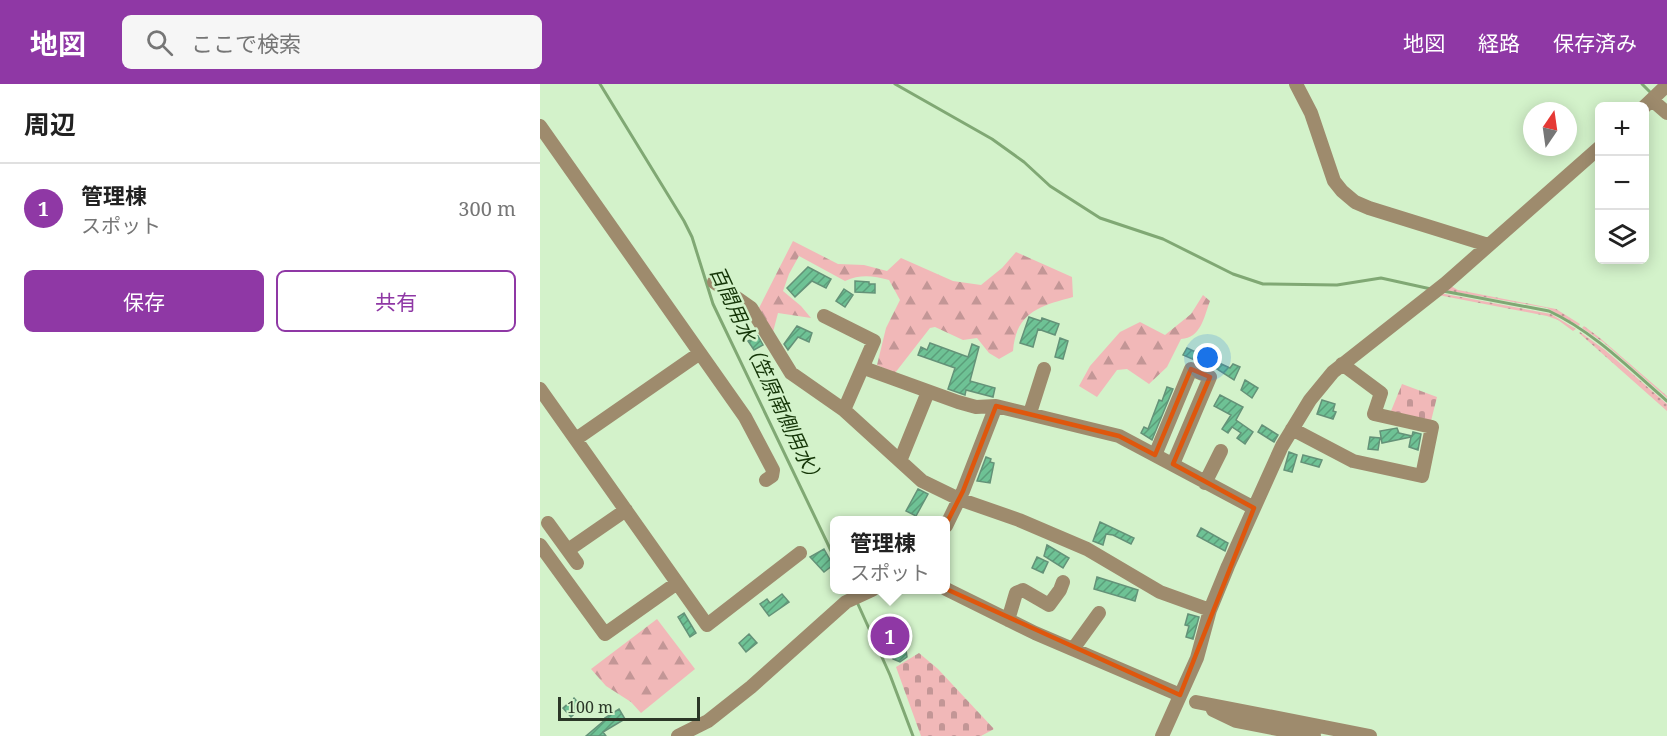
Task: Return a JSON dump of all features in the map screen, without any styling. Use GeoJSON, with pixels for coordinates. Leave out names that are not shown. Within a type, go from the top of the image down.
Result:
{"type":"FeatureCollection","features":[{"type":"Feature","properties":{"kind":"street"},"geometry":{"type":"LineString","coordinates":[[1296,84],[1311,112],[1334,181],[1355,202],[1488,245]]}},
{"type":"Feature","properties":{"kind":"street"},"geometry":{"type":"LineString","coordinates":[[1649,102],[1667,86]]}},
{"type":"Feature","properties":{"kind":"street"},"geometry":{"type":"LineString","coordinates":[[1649,103],[1667,112]]}},
{"type":"Feature","properties":{"kind":"street"},"geometry":{"type":"LineString","coordinates":[[540,126],[546,145],[700,353],[752,429],[773,470],[772,476],[766,480]]}},
{"type":"Feature","properties":{"kind":"street"},"geometry":{"type":"LineString","coordinates":[[1162,736],[1197,658],[1210,610],[1254,508],[1282,446],[1310,400],[1342,364],[1431,295],[1595,151]]}},
{"type":"Feature","properties":{"kind":"street"},"geometry":{"type":"LineString","coordinates":[[714,282],[751,308],[791,373],[844,411],[922,481],[959,499],[1019,520],[1087,549],[1160,592],[1210,610]]}},
{"type":"Feature","properties":{"kind":"street"},"geometry":{"type":"LineString","coordinates":[[824,316],[874,341],[844,411]]}},
{"type":"Feature","properties":{"kind":"street"},"geometry":{"type":"LineString","coordinates":[[576,440],[700,353]]}},
{"type":"Feature","properties":{"kind":"street"},"geometry":{"type":"LineString","coordinates":[[1292,429],[1353,461],[1422,476],[1432,427],[1374,414],[1381,393],[1342,364]]}},
{"type":"Feature","properties":{"kind":"street"},"geometry":{"type":"LineString","coordinates":[[864,368],[976,407],[996,406],[1119,436],[1254,508]]}},
{"type":"Feature","properties":{"kind":"street"},"geometry":{"type":"LineString","coordinates":[[1030,413],[1044,369]]}},
{"type":"Feature","properties":{"kind":"street"},"geometry":{"type":"LineString","coordinates":[[1155,455],[1191,369],[1210,377],[1173,464]]}},
{"type":"Feature","properties":{"kind":"street"},"geometry":{"type":"LineString","coordinates":[[540,388],[707,625],[800,553]]}},
{"type":"Feature","properties":{"kind":"street"},"geometry":{"type":"LineString","coordinates":[[900,461],[928,392]]}},
{"type":"Feature","properties":{"kind":"street"},"geometry":{"type":"LineString","coordinates":[[950,516],[959,499],[996,406]]}},
{"type":"Feature","properties":{"kind":"street"},"geometry":{"type":"LineString","coordinates":[[1205,483],[1221,451]]}},
{"type":"Feature","properties":{"kind":"street"},"geometry":{"type":"LineString","coordinates":[[568,550],[626,510]]}},
{"type":"Feature","properties":{"kind":"street"},"geometry":{"type":"LineString","coordinates":[[548,523],[577,563]]}},
{"type":"Feature","properties":{"kind":"street"},"geometry":{"type":"LineString","coordinates":[[540,545],[605,634],[677,583]]}},
{"type":"Feature","properties":{"kind":"street"},"geometry":{"type":"LineString","coordinates":[[1008,620],[1016,592],[1023,590],[1049,605],[1063,582]]}},
{"type":"Feature","properties":{"kind":"street"},"geometry":{"type":"LineString","coordinates":[[950,591],[1072,649],[1180,695]]}},
{"type":"Feature","properties":{"kind":"street"},"geometry":{"type":"LineString","coordinates":[[678,736],[708,721],[846,602],[863,594]]}},
{"type":"Feature","properties":{"kind":"street"},"geometry":{"type":"LineString","coordinates":[[1072,649],[1099,613]]}},
{"type":"Feature","properties":{"kind":"street"},"geometry":{"type":"LineString","coordinates":[[1314,736],[1236,722],[1196,702],[1370,736]]}},
{"type":"Feature","properties":{"kind":"highlighted area"},"geometry":{"type":"Polygon","coordinates":[[[1191,369],[1210,377],[1173,464],[1254,508],[1180,695],[944,588],[916,583],[963,491],[996,406],[1119,436],[1155,455],[1191,369]]]}},
{"type":"Feature","properties":{"kind":"green space"},"geometry":{"type":"Polygon","coordinates":[[[793,241],[838,264],[864,265],[887,271],[901,258],[953,281],[981,285],[1002,268],[1016,252],[1072,277],[1073,297],[1050,304],[1032,313],[1019,327],[1013,351],[999,359],[989,353],[977,338],[963,340],[935,327],[930,328],[895,373],[877,365],[886,328],[900,300],[889,280],[867,276],[845,281],[799,256],[783,291],[811,318],[778,313],[773,332],[759,308],[793,241]]]}},
{"type":"Feature","properties":{"kind":"green space"},"geometry":{"type":"Polygon","coordinates":[[[1449,285],[1458,290],[1556,309],[1580,324],[1579,326],[1547,308],[1443,290],[1449,285]]]}},
{"type":"Feature","properties":{"kind":"green space"},"geometry":{"type":"Polygon","coordinates":[[[1440,293],[1551,314],[1576,329],[1573,331],[1558,320],[1547,316],[1438,295],[1440,293]]]}},
{"type":"Feature","properties":{"kind":"green space"},"geometry":{"type":"Polygon","coordinates":[[[1203,295],[1210,301],[1201,326],[1193,335],[1181,339],[1167,367],[1149,384],[1127,369],[1117,370],[1097,397],[1079,386],[1090,366],[1120,332],[1140,322],[1165,335],[1191,314],[1203,295]]]}},
{"type":"Feature","properties":{"kind":"green space"},"geometry":{"type":"Polygon","coordinates":[[[1584,326],[1600,338],[1667,396],[1667,398],[1603,342],[1582,328],[1584,326]]]}},
{"type":"Feature","properties":{"kind":"green space"},"geometry":{"type":"Polygon","coordinates":[[[1579,333],[1605,350],[1667,404],[1667,411],[1579,333]]]}},
{"type":"Feature","properties":{"kind":"green space"},"geometry":{"type":"Polygon","coordinates":[[[1402,384],[1437,397],[1430,425],[1389,416],[1402,384]]]}},
{"type":"Feature","properties":{"kind":"green space"},"geometry":{"type":"Polygon","coordinates":[[[657,619],[695,669],[641,713],[631,702],[606,686],[591,669],[657,619]]]}},
{"type":"Feature","properties":{"kind":"green space"},"geometry":{"type":"Polygon","coordinates":[[[919,653],[938,669],[994,729],[981,736],[921,736],[896,667],[919,653]]]}},
{"type":"Feature","properties":{"kind":"building"},"geometry":{"type":"Polygon","coordinates":[[[808,267],[831,279],[826,288],[812,281],[795,297],[787,288],[808,267]]]}},
{"type":"Feature","properties":{"kind":"building"},"geometry":{"type":"Polygon","coordinates":[[[855,281],[875,284],[875,293],[855,292],[855,281]]]}},
{"type":"Feature","properties":{"kind":"building"},"geometry":{"type":"Polygon","coordinates":[[[844,289],[853,295],[845,307],[836,301],[844,289]]]}},
{"type":"Feature","properties":{"kind":"building"},"geometry":{"type":"Polygon","coordinates":[[[1029,317],[1041,321],[1042,318],[1059,324],[1055,335],[1038,329],[1033,347],[1020,343],[1029,317]]]}},
{"type":"Feature","properties":{"kind":"building"},"geometry":{"type":"Polygon","coordinates":[[[797,326],[812,333],[809,342],[798,337],[788,350],[784,344],[797,326]]]}},
{"type":"Feature","properties":{"kind":"building"},"geometry":{"type":"Polygon","coordinates":[[[758,336],[763,345],[754,350],[748,341],[758,336]]]}},
{"type":"Feature","properties":{"kind":"building"},"geometry":{"type":"Polygon","coordinates":[[[1060,338],[1068,341],[1063,359],[1055,357],[1060,338]]]}},
{"type":"Feature","properties":{"kind":"building"},"geometry":{"type":"Polygon","coordinates":[[[930,343],[968,357],[972,344],[979,347],[970,381],[995,388],[993,397],[966,390],[965,395],[948,389],[955,368],[918,355],[921,347],[927,350],[930,343]]]}},
{"type":"Feature","properties":{"kind":"building"},"geometry":{"type":"Polygon","coordinates":[[[1187,348],[1230,368],[1233,364],[1240,367],[1234,380],[1214,367],[1183,355],[1187,348]]]}},
{"type":"Feature","properties":{"kind":"building"},"geometry":{"type":"Polygon","coordinates":[[[1245,380],[1258,388],[1252,398],[1241,390],[1245,380]]]}},
{"type":"Feature","properties":{"kind":"building"},"geometry":{"type":"Polygon","coordinates":[[[1167,387],[1173,389],[1152,440],[1141,433],[1144,427],[1148,429],[1159,400],[1162,401],[1167,387]]]}},
{"type":"Feature","properties":{"kind":"building"},"geometry":{"type":"Polygon","coordinates":[[[1220,395],[1243,407],[1236,420],[1253,432],[1245,444],[1237,438],[1241,433],[1232,427],[1228,433],[1222,429],[1231,415],[1214,406],[1220,395]]]}},
{"type":"Feature","properties":{"kind":"building"},"geometry":{"type":"Polygon","coordinates":[[[1322,400],[1335,404],[1333,411],[1336,412],[1333,419],[1317,414],[1322,400]]]}},
{"type":"Feature","properties":{"kind":"building"},"geometry":{"type":"Polygon","coordinates":[[[1262,425],[1278,435],[1274,442],[1258,432],[1262,425]]]}},
{"type":"Feature","properties":{"kind":"building"},"geometry":{"type":"Polygon","coordinates":[[[1397,428],[1399,433],[1412,436],[1413,432],[1421,434],[1418,450],[1409,447],[1411,437],[1382,443],[1380,431],[1397,428]]]}},
{"type":"Feature","properties":{"kind":"building"},"geometry":{"type":"Polygon","coordinates":[[[1370,437],[1380,438],[1378,450],[1368,449],[1370,437]]]}},
{"type":"Feature","properties":{"kind":"building"},"geometry":{"type":"Polygon","coordinates":[[[1289,452],[1297,455],[1292,472],[1284,470],[1289,452]]]}},
{"type":"Feature","properties":{"kind":"building"},"geometry":{"type":"Polygon","coordinates":[[[1303,455],[1322,460],[1319,467],[1301,462],[1303,455]]]}},
{"type":"Feature","properties":{"kind":"building"},"geometry":{"type":"Polygon","coordinates":[[[986,457],[994,463],[990,483],[977,481],[986,457]]]}},
{"type":"Feature","properties":{"kind":"building"},"geometry":{"type":"Polygon","coordinates":[[[918,489],[928,494],[916,516],[906,511],[918,489]]]}},
{"type":"Feature","properties":{"kind":"building"},"geometry":{"type":"Polygon","coordinates":[[[1100,522],[1134,538],[1131,544],[1106,534],[1103,545],[1093,541],[1100,522]]]}},
{"type":"Feature","properties":{"kind":"building"},"geometry":{"type":"Polygon","coordinates":[[[1201,528],[1228,543],[1225,551],[1197,536],[1201,528]]]}},
{"type":"Feature","properties":{"kind":"building"},"geometry":{"type":"Polygon","coordinates":[[[1047,545],[1069,558],[1063,568],[1044,556],[1047,545]]]}},
{"type":"Feature","properties":{"kind":"building"},"geometry":{"type":"Polygon","coordinates":[[[824,549],[830,560],[830,567],[824,572],[810,557],[824,549]]]}},
{"type":"Feature","properties":{"kind":"building"},"geometry":{"type":"Polygon","coordinates":[[[1037,557],[1048,562],[1043,573],[1032,568],[1037,557]]]}},
{"type":"Feature","properties":{"kind":"building"},"geometry":{"type":"Polygon","coordinates":[[[1097,577],[1138,590],[1135,601],[1094,589],[1097,577]]]}},
{"type":"Feature","properties":{"kind":"building"},"geometry":{"type":"Polygon","coordinates":[[[782,594],[789,602],[769,616],[760,604],[767,599],[770,603],[782,594]]]}},
{"type":"Feature","properties":{"kind":"building"},"geometry":{"type":"Polygon","coordinates":[[[684,613],[696,633],[690,637],[678,617],[684,613]]]}},
{"type":"Feature","properties":{"kind":"building"},"geometry":{"type":"Polygon","coordinates":[[[1188,614],[1199,617],[1193,639],[1186,637],[1189,626],[1185,625],[1188,614]]]}},
{"type":"Feature","properties":{"kind":"building"},"geometry":{"type":"Polygon","coordinates":[[[881,627],[891,630],[898,646],[906,650],[907,657],[900,662],[893,659],[881,627]]]}},
{"type":"Feature","properties":{"kind":"building"},"geometry":{"type":"Polygon","coordinates":[[[749,634],[757,643],[746,652],[739,643],[749,634]]]}},
{"type":"Feature","properties":{"kind":"building"},"geometry":{"type":"Polygon","coordinates":[[[574,698],[582,707],[571,717],[563,708],[574,698]]]}},
{"type":"Feature","properties":{"kind":"building"},"geometry":{"type":"Polygon","coordinates":[[[619,709],[625,719],[603,732],[606,736],[586,736],[605,718],[619,709]]]}},
{"type":"Feature","properties":{"kind":"waterway","name":"百間用水（笠原南側用水）"},"geometry":{"type":"LineString","coordinates":[[600,84],[692,237],[713,304],[830,549]]}},
{"type":"Feature","properties":{"kind":"waterway"},"geometry":{"type":"LineString","coordinates":[[895,84],[992,139],[1024,162],[1050,186],[1100,218],[1163,239],[1233,274],[1263,284],[1337,285],[1381,278],[1431,289]]}},
{"type":"Feature","properties":{"kind":"waterway"},"geometry":{"type":"LineString","coordinates":[[1642,84],[1651,93]]}},
{"type":"Feature","properties":{"kind":"waterway"},"geometry":{"type":"LineString","coordinates":[[1443,291],[1549,311],[1596,340],[1667,401]]}},
{"type":"Feature","properties":{"kind":"waterway","name":"百間用水（笠原南側用水）"},"geometry":{"type":"LineString","coordinates":[[857,602],[890,675],[913,736]]}},
{"type":"Feature","properties":{"kind":"place","name":"管理棟"},"geometry":{"type":"Point","coordinates":[890,636]}}]}
